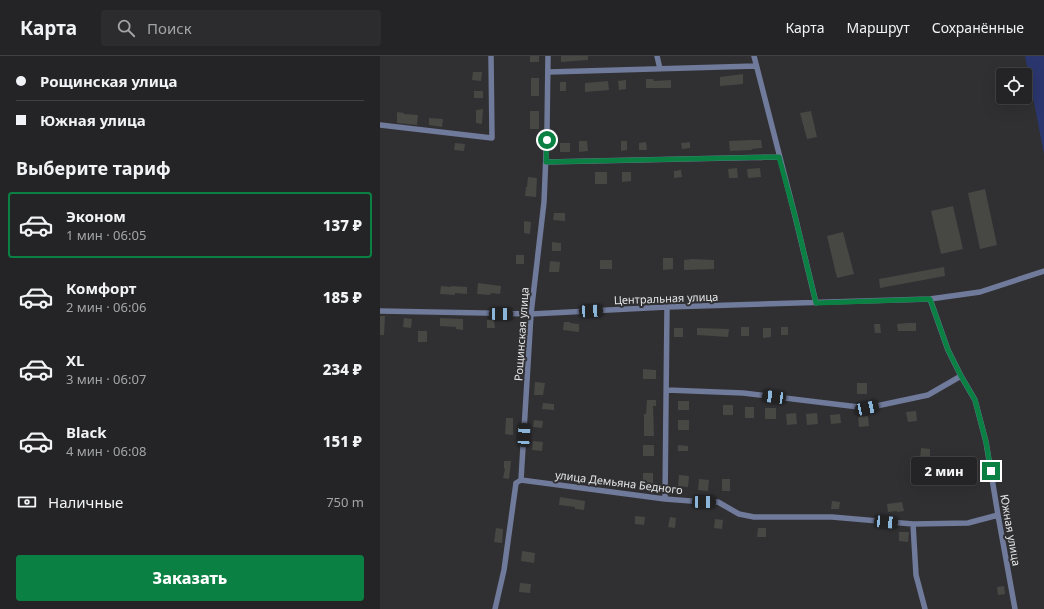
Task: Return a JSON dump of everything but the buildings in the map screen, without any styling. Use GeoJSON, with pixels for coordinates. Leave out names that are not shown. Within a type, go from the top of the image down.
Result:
{"type":"FeatureCollection","features":[{"type":"Feature","properties":{"kind":"street"},"geometry":{"type":"LineString","coordinates":[[380,125],[492,138],[491,56]]}},
{"type":"Feature","properties":{"kind":"street","name":"Рощинская улица"},"geometry":{"type":"LineString","coordinates":[[495,609],[504,570],[516,483],[522,480],[531,314],[544,202],[549,72],[548,56]]}},
{"type":"Feature","properties":{"kind":"street"},"geometry":{"type":"LineString","coordinates":[[657,56],[660,69]]}},
{"type":"Feature","properties":{"kind":"street"},"geometry":{"type":"LineString","coordinates":[[754,56],[816,303]]}},
{"type":"Feature","properties":{"kind":"street"},"geometry":{"type":"LineString","coordinates":[[549,72],[756,66]]}},
{"type":"Feature","properties":{"kind":"street"},"geometry":{"type":"LineString","coordinates":[[546,162],[779,157]]}},
{"type":"Feature","properties":{"kind":"street","name":"Центральная улица"},"geometry":{"type":"LineString","coordinates":[[380,311],[531,314],[667,307],[930,299],[980,292],[1044,271]]}},
{"type":"Feature","properties":{"kind":"street","name":"Южная улица"},"geometry":{"type":"LineString","coordinates":[[930,299],[948,350],[975,400],[977,407],[986,442],[1015,609]]}},
{"type":"Feature","properties":{"kind":"street"},"geometry":{"type":"LineString","coordinates":[[665,499],[667,307]]}},
{"type":"Feature","properties":{"kind":"street"},"geometry":{"type":"LineString","coordinates":[[666,390],[742,393],[867,408],[928,395],[961,376]]}},
{"type":"Feature","properties":{"kind":"street","name":"улица Демьяна Бедного"},"geometry":{"type":"LineString","coordinates":[[522,480],[665,499],[718,502],[739,514],[754,517],[832,517],[912,524],[968,523],[998,516]]}},
{"type":"Feature","properties":{"kind":"street"},"geometry":{"type":"LineString","coordinates":[[912,524],[916,575],[925,609]]}},
{"type":"Feature","properties":{"kind":"shaded area"},"geometry":{"type":"Polygon","coordinates":[[[1025,56],[1044,56],[1044,154],[1032,92],[1032,68],[1027,68],[1025,56]]]}},
{"type":"Feature","properties":{"kind":"route"},"geometry":{"type":"LineString","coordinates":[[547,140],[546,162],[779,157],[816,303],[930,299],[948,350],[975,400],[986,442],[991,471]]}}]}
